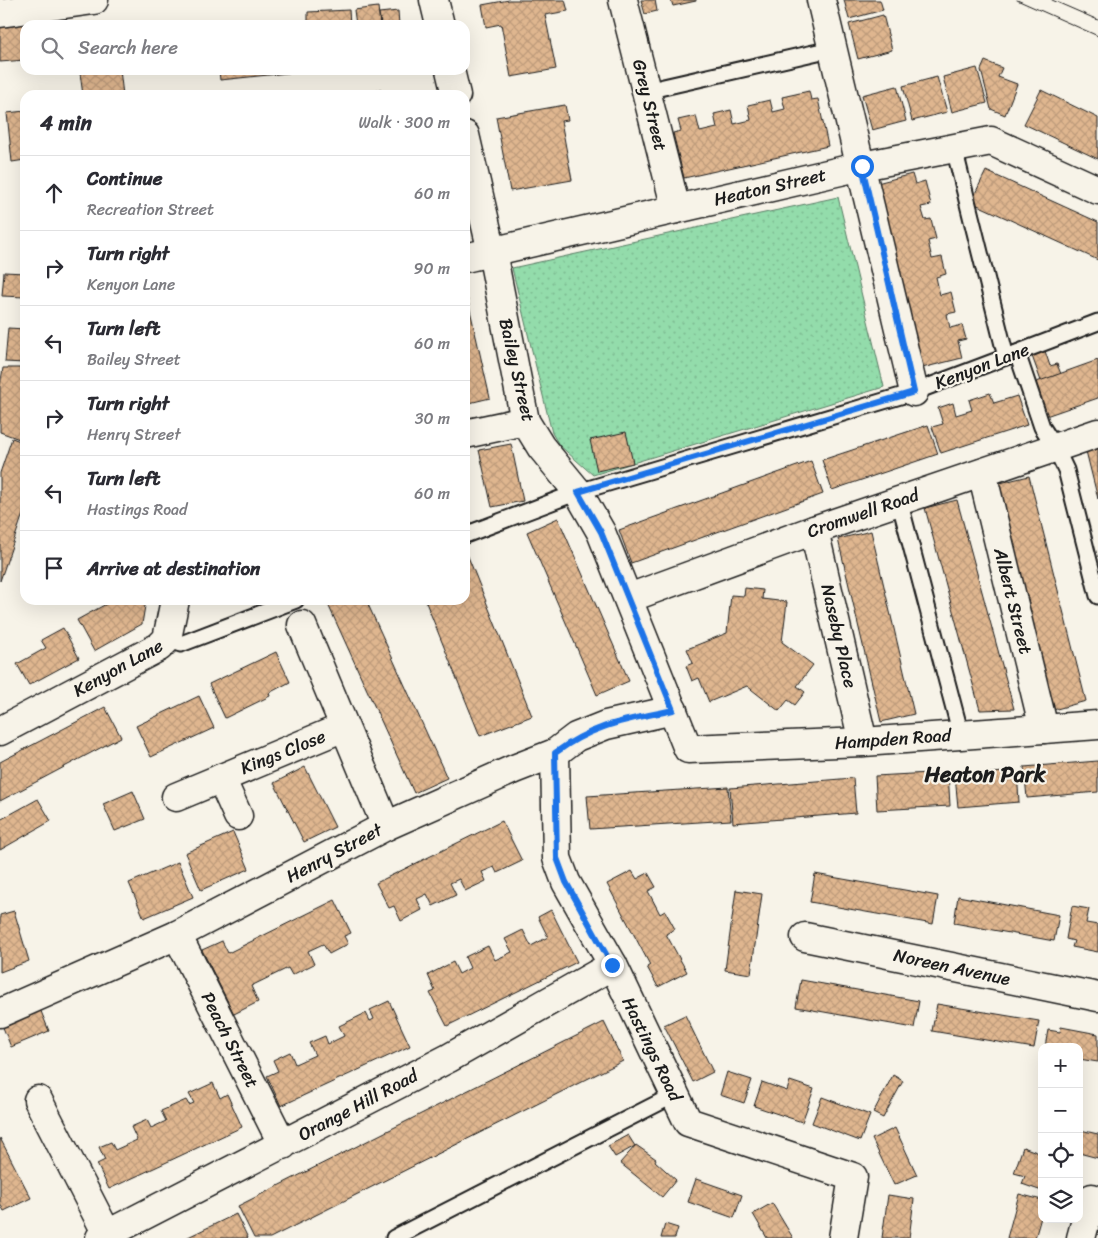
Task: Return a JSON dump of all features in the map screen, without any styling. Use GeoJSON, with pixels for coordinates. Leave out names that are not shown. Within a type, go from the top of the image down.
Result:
{"type":"FeatureCollection","features":[{"type":"Feature","properties":{"kind":"street"},"geometry":{"type":"LineString","coordinates":[[0,13],[94,0]]}},
{"type":"Feature","properties":{"kind":"street"},"geometry":{"type":"LineString","coordinates":[[434,0],[439,20]]}},
{"type":"Feature","properties":{"kind":"street","name":"Grey Street"},"geometry":{"type":"LineString","coordinates":[[623,0],[676,209]]}},
{"type":"Feature","properties":{"kind":"street"},"geometry":{"type":"LineString","coordinates":[[821,0],[831,49],[862,166],[914,392]]}},
{"type":"Feature","properties":{"kind":"street"},"geometry":{"type":"LineString","coordinates":[[451,75],[455,90]]}},
{"type":"Feature","properties":{"kind":"street","name":"Heaton Street"},"geometry":{"type":"LineString","coordinates":[[470,257],[862,166],[991,140],[1098,190]]}},
{"type":"Feature","properties":{"kind":"street","name":"Bailey Street"},"geometry":{"type":"LineString","coordinates":[[470,157],[492,252],[525,421],[541,447],[578,492],[601,532],[688,749]]}},
{"type":"Feature","properties":{"kind":"street"},"geometry":{"type":"LineString","coordinates":[[470,433],[525,421]]}},
{"type":"Feature","properties":{"kind":"street","name":"Cromwell Road"},"geometry":{"type":"LineString","coordinates":[[629,598],[899,500],[1098,433]]}},
{"type":"Feature","properties":{"kind":"street","name":"Albert Street"},"geometry":{"type":"LineString","coordinates":[[982,473],[1044,729]]}},
{"type":"Feature","properties":{"kind":"street","name":"Naseby Place"},"geometry":{"type":"LineString","coordinates":[[814,530],[863,742]]}},
{"type":"Feature","properties":{"kind":"street"},"geometry":{"type":"LineString","coordinates":[[167,640],[174,605]]}},
{"type":"Feature","properties":{"kind":"street","name":"Kings Close"},"geometry":{"type":"LineString","coordinates":[[299,612],[344,727],[386,826]]}},
{"type":"Feature","properties":{"kind":"street","name":"Kenyon Lane"},"geometry":{"type":"LineString","coordinates":[[0,731],[150,653],[167,640]]}},
{"type":"Feature","properties":{"kind":"street","name":"Henry Street"},"geometry":{"type":"LineString","coordinates":[[0,1013],[177,935],[386,826],[514,769],[555,753],[576,737],[606,725],[673,710]]}},
{"type":"Feature","properties":{"kind":"street","name":"Hampden Road"},"geometry":{"type":"LineString","coordinates":[[688,749],[863,742],[1098,725]]}},
{"type":"Feature","properties":{"kind":"street","name":"Kings Close"},"geometry":{"type":"LineString","coordinates":[[176,797],[344,727]]}},
{"type":"Feature","properties":{"kind":"street","name":"Hastings Road"},"geometry":{"type":"LineString","coordinates":[[555,753],[557,858],[566,882],[612,965],[688,1122],[853,1176],[843,1238]]}},
{"type":"Feature","properties":{"kind":"street","name":"Kings Close"},"geometry":{"type":"LineString","coordinates":[[221,778],[238,816]]}},
{"type":"Feature","properties":{"kind":"street","name":"Peach Street"},"geometry":{"type":"LineString","coordinates":[[177,935],[283,1145]]}},
{"type":"Feature","properties":{"kind":"street","name":"Noreen Avenue"},"geometry":{"type":"LineString","coordinates":[[805,937],[1098,997]]}},
{"type":"Feature","properties":{"kind":"street","name":"Orange Hill Road"},"geometry":{"type":"LineString","coordinates":[[103,1236],[449,1058],[612,965]]}},
{"type":"Feature","properties":{"kind":"street"},"geometry":{"type":"LineString","coordinates":[[38,1100],[103,1236]]}},
{"type":"Feature","properties":{"kind":"street"},"geometry":{"type":"LineString","coordinates":[[1081,1238],[1092,1198]]}},
{"type":"Feature","properties":{"kind":"lane"},"geometry":{"type":"LineString","coordinates":[[646,91],[831,49]]}},
{"type":"Feature","properties":{"kind":"lane"},"geometry":{"type":"LineString","coordinates":[[954,148],[1012,355],[1042,427],[1055,447],[1066,470],[1098,596]]}},
{"type":"Feature","properties":{"kind":"lane","name":"Kenyon Lane"},"geometry":{"type":"LineString","coordinates":[[470,533],[578,492],[914,392],[1098,322]]}},
{"type":"Feature","properties":{"kind":"lane"},"geometry":{"type":"LineString","coordinates":[[899,500],[961,734]]}},
{"type":"Feature","properties":{"kind":"lane","name":"Kenyon Lane"},"geometry":{"type":"LineString","coordinates":[[167,640],[181,644],[299,612]]}},
{"type":"Feature","properties":{"kind":"lane"},"geometry":{"type":"LineString","coordinates":[[394,1238],[674,1095]]}},
{"type":"Feature","properties":{"kind":"green space"},"geometry":{"type":"Polygon","coordinates":[[[838,197],[884,387],[593,475],[559,445],[552,433],[512,268],[838,197]]]}},
{"type":"Feature","properties":{"kind":"building"},"geometry":{"type":"Polygon","coordinates":[[[509,0],[565,0],[568,11],[545,15],[556,69],[511,77],[501,24],[486,27],[482,5],[509,0]]]}},
{"type":"Feature","properties":{"kind":"building"},"geometry":{"type":"Polygon","coordinates":[[[641,0],[655,0],[657,11],[645,14],[641,0]]]}},
{"type":"Feature","properties":{"kind":"building"},"geometry":{"type":"Polygon","coordinates":[[[671,0],[696,0],[696,1],[673,6],[671,0]]]}},
{"type":"Feature","properties":{"kind":"building"},"geometry":{"type":"Polygon","coordinates":[[[844,0],[880,0],[883,10],[849,19],[844,0]]]}},
{"type":"Feature","properties":{"kind":"building"},"geometry":{"type":"Polygon","coordinates":[[[378,7],[379,20],[355,20],[354,10],[378,7]]]}},
{"type":"Feature","properties":{"kind":"building"},"geometry":{"type":"Polygon","coordinates":[[[349,10],[350,20],[308,20],[308,12],[349,10]]]}},
{"type":"Feature","properties":{"kind":"building"},"geometry":{"type":"Polygon","coordinates":[[[398,11],[399,20],[380,20],[379,13],[398,11]]]}},
{"type":"Feature","properties":{"kind":"building"},"geometry":{"type":"Polygon","coordinates":[[[883,15],[892,50],[858,59],[849,24],[883,15]]]}},
{"type":"Feature","properties":{"kind":"building"},"geometry":{"type":"Polygon","coordinates":[[[20,22],[20,60],[0,62],[0,24],[20,22]]]}},
{"type":"Feature","properties":{"kind":"building"},"geometry":{"type":"Polygon","coordinates":[[[985,61],[1002,68],[998,77],[1017,84],[1005,115],[991,109],[981,70],[985,61]]]}},
{"type":"Feature","properties":{"kind":"building"},"geometry":{"type":"Polygon","coordinates":[[[977,68],[987,103],[952,112],[943,77],[977,68]]]}},
{"type":"Feature","properties":{"kind":"building"},"geometry":{"type":"Polygon","coordinates":[[[80,75],[121,75],[122,90],[82,90],[80,75]]]}},
{"type":"Feature","properties":{"kind":"building"},"geometry":{"type":"Polygon","coordinates":[[[220,75],[268,75],[220,80],[220,75]]]}},
{"type":"Feature","properties":{"kind":"building"},"geometry":{"type":"Polygon","coordinates":[[[937,77],[947,112],[912,121],[903,86],[937,77]]]}},
{"type":"Feature","properties":{"kind":"building"},"geometry":{"type":"Polygon","coordinates":[[[897,86],[906,121],[872,130],[862,95],[897,86]]]}},
{"type":"Feature","properties":{"kind":"building"},"geometry":{"type":"Polygon","coordinates":[[[1041,90],[1098,118],[1098,159],[1024,124],[1041,90]]]}},
{"type":"Feature","properties":{"kind":"building"},"geometry":{"type":"Polygon","coordinates":[[[809,91],[811,100],[818,99],[828,146],[684,178],[673,133],[681,131],[678,120],[696,116],[700,132],[717,128],[714,114],[731,110],[734,124],[751,120],[748,105],[770,100],[773,112],[785,109],[782,97],[809,91]]]}},
{"type":"Feature","properties":{"kind":"building"},"geometry":{"type":"Polygon","coordinates":[[[565,105],[568,120],[561,121],[572,180],[510,191],[496,117],[565,105]]]}},
{"type":"Feature","properties":{"kind":"building"},"geometry":{"type":"Polygon","coordinates":[[[20,112],[20,161],[12,162],[7,113],[20,112]]]}},
{"type":"Feature","properties":{"kind":"building"},"geometry":{"type":"Polygon","coordinates":[[[986,171],[1098,222],[1098,260],[971,202],[986,171]]]}},
{"type":"Feature","properties":{"kind":"building"},"geometry":{"type":"Polygon","coordinates":[[[912,174],[915,184],[925,181],[931,205],[921,207],[925,220],[931,219],[936,239],[928,241],[932,259],[942,257],[946,274],[936,277],[940,295],[951,292],[956,312],[947,314],[950,328],[962,325],[966,339],[958,341],[962,358],[922,368],[877,183],[912,174]]]}},
{"type":"Feature","properties":{"kind":"building"},"geometry":{"type":"Polygon","coordinates":[[[4,272],[20,273],[20,297],[2,296],[4,272]]]}},
{"type":"Feature","properties":{"kind":"building"},"geometry":{"type":"Polygon","coordinates":[[[470,310],[490,398],[470,403],[470,310]]]}},
{"type":"Feature","properties":{"kind":"building"},"geometry":{"type":"Polygon","coordinates":[[[8,328],[20,329],[20,363],[5,362],[8,328]]]}},
{"type":"Feature","properties":{"kind":"building"},"geometry":{"type":"Polygon","coordinates":[[[1045,351],[1050,366],[1057,364],[1061,374],[1041,381],[1032,356],[1045,351]]]}},
{"type":"Feature","properties":{"kind":"building"},"geometry":{"type":"Polygon","coordinates":[[[1098,360],[1098,398],[1043,417],[1031,384],[1098,360]]]}},
{"type":"Feature","properties":{"kind":"building"},"geometry":{"type":"Polygon","coordinates":[[[3,368],[20,368],[20,439],[0,432],[0,386],[3,368]]]}},
{"type":"Feature","properties":{"kind":"building"},"geometry":{"type":"Polygon","coordinates":[[[990,393],[994,403],[1017,396],[1027,425],[941,453],[932,427],[943,424],[938,408],[953,403],[956,415],[972,410],[969,400],[990,393]]]}},
{"type":"Feature","properties":{"kind":"building"},"geometry":{"type":"Polygon","coordinates":[[[928,425],[938,454],[832,490],[822,460],[928,425]]]}},
{"type":"Feature","properties":{"kind":"building"},"geometry":{"type":"Polygon","coordinates":[[[626,432],[633,463],[597,471],[590,440],[626,432]]]}},
{"type":"Feature","properties":{"kind":"building"},"geometry":{"type":"Polygon","coordinates":[[[12,438],[20,441],[20,523],[0,581],[0,473],[12,438]]]}},
{"type":"Feature","properties":{"kind":"building"},"geometry":{"type":"Polygon","coordinates":[[[511,444],[523,501],[492,507],[479,450],[511,444]]]}},
{"type":"Feature","properties":{"kind":"building"},"geometry":{"type":"Polygon","coordinates":[[[1098,448],[1098,499],[1086,451],[1098,448]]]}},
{"type":"Feature","properties":{"kind":"building"},"geometry":{"type":"Polygon","coordinates":[[[811,461],[823,494],[631,563],[619,530],[811,461]]]}},
{"type":"Feature","properties":{"kind":"building"},"geometry":{"type":"Polygon","coordinates":[[[1029,476],[1086,701],[1053,710],[996,484],[1029,476]]]}},
{"type":"Feature","properties":{"kind":"building"},"geometry":{"type":"Polygon","coordinates":[[[957,500],[1014,709],[980,710],[925,508],[957,500]]]}},
{"type":"Feature","properties":{"kind":"building"},"geometry":{"type":"Polygon","coordinates":[[[558,518],[629,681],[597,695],[527,532],[558,518]]]}},
{"type":"Feature","properties":{"kind":"building"},"geometry":{"type":"Polygon","coordinates":[[[871,531],[914,714],[881,722],[838,539],[871,531]]]}},
{"type":"Feature","properties":{"kind":"building"},"geometry":{"type":"Polygon","coordinates":[[[470,561],[532,716],[480,736],[427,605],[470,605],[470,561]]]}},
{"type":"Feature","properties":{"kind":"building"},"geometry":{"type":"Polygon","coordinates":[[[745,588],[763,590],[762,599],[787,602],[782,642],[813,665],[797,686],[805,692],[795,705],[788,700],[779,711],[747,686],[709,702],[699,678],[692,681],[686,666],[693,663],[687,649],[727,633],[731,595],[744,596],[745,588]]]}},
{"type":"Feature","properties":{"kind":"building"},"geometry":{"type":"Polygon","coordinates":[[[104,605],[145,605],[142,624],[94,651],[77,620],[104,605]]]}},
{"type":"Feature","properties":{"kind":"building"},"geometry":{"type":"Polygon","coordinates":[[[328,605],[368,605],[447,778],[414,793],[328,605]]]}},
{"type":"Feature","properties":{"kind":"building"},"geometry":{"type":"Polygon","coordinates":[[[63,628],[79,658],[29,685],[17,664],[46,648],[41,640],[63,628]]]}},
{"type":"Feature","properties":{"kind":"building"},"geometry":{"type":"Polygon","coordinates":[[[276,652],[290,682],[269,693],[270,696],[225,718],[209,684],[276,652]]]}},
{"type":"Feature","properties":{"kind":"building"},"geometry":{"type":"Polygon","coordinates":[[[199,696],[214,728],[151,757],[136,726],[199,696]]]}},
{"type":"Feature","properties":{"kind":"building"},"geometry":{"type":"Polygon","coordinates":[[[105,707],[121,737],[0,801],[0,762],[105,707]]]}},
{"type":"Feature","properties":{"kind":"building"},"geometry":{"type":"Polygon","coordinates":[[[1098,761],[1098,792],[1027,798],[1024,767],[1098,761]]]}},
{"type":"Feature","properties":{"kind":"building"},"geometry":{"type":"Polygon","coordinates":[[[305,767],[335,827],[304,842],[274,783],[305,767]]]}},
{"type":"Feature","properties":{"kind":"building"},"geometry":{"type":"Polygon","coordinates":[[[1017,771],[1019,802],[958,807],[955,776],[1017,771]]]}},
{"type":"Feature","properties":{"kind":"building"},"geometry":{"type":"Polygon","coordinates":[[[948,772],[950,806],[877,810],[875,776],[948,772]]]}},
{"type":"Feature","properties":{"kind":"building"},"geometry":{"type":"Polygon","coordinates":[[[853,778],[856,813],[733,823],[730,788],[853,778]]]}},
{"type":"Feature","properties":{"kind":"building"},"geometry":{"type":"Polygon","coordinates":[[[728,787],[731,820],[590,829],[587,796],[728,787]]]}},
{"type":"Feature","properties":{"kind":"building"},"geometry":{"type":"Polygon","coordinates":[[[133,791],[145,819],[115,831],[103,804],[133,791]]]}},
{"type":"Feature","properties":{"kind":"building"},"geometry":{"type":"Polygon","coordinates":[[[38,799],[51,821],[0,850],[0,820],[38,799]]]}},
{"type":"Feature","properties":{"kind":"building"},"geometry":{"type":"Polygon","coordinates":[[[502,821],[522,861],[497,873],[494,867],[482,872],[486,881],[465,891],[459,879],[450,883],[456,895],[433,906],[427,894],[417,899],[422,910],[401,921],[394,906],[389,908],[376,883],[502,821]]]}},
{"type":"Feature","properties":{"kind":"building"},"geometry":{"type":"Polygon","coordinates":[[[233,832],[249,869],[201,890],[185,853],[233,832]]]}},
{"type":"Feature","properties":{"kind":"building"},"geometry":{"type":"Polygon","coordinates":[[[178,862],[193,897],[144,918],[129,883],[178,862]]]}},
{"type":"Feature","properties":{"kind":"building"},"geometry":{"type":"Polygon","coordinates":[[[632,871],[637,879],[648,873],[656,887],[648,891],[660,914],[665,911],[675,929],[666,934],[687,972],[658,987],[647,967],[650,965],[607,884],[632,871]]]}},
{"type":"Feature","properties":{"kind":"building"},"geometry":{"type":"Polygon","coordinates":[[[815,874],[938,896],[933,924],[810,902],[815,874]]]}},
{"type":"Feature","properties":{"kind":"building"},"geometry":{"type":"Polygon","coordinates":[[[736,890],[762,894],[751,974],[725,970],[736,890]]]}},
{"type":"Feature","properties":{"kind":"building"},"geometry":{"type":"Polygon","coordinates":[[[958,896],[1059,915],[1054,941],[954,923],[958,896]]]}},
{"type":"Feature","properties":{"kind":"building"},"geometry":{"type":"Polygon","coordinates":[[[335,900],[351,933],[344,936],[348,944],[329,954],[323,944],[308,951],[314,964],[292,975],[288,968],[251,986],[258,1002],[234,1014],[202,950],[222,941],[228,953],[335,900]]]}},
{"type":"Feature","properties":{"kind":"building"},"geometry":{"type":"Polygon","coordinates":[[[1072,906],[1089,909],[1086,923],[1098,925],[1098,952],[1072,947],[1074,941],[1066,939],[1072,906]]]}},
{"type":"Feature","properties":{"kind":"building"},"geometry":{"type":"Polygon","coordinates":[[[551,910],[577,962],[447,1026],[430,993],[435,991],[428,975],[453,962],[459,974],[470,968],[465,957],[488,946],[495,960],[512,952],[505,939],[523,930],[531,946],[548,937],[538,917],[551,910]]]}},
{"type":"Feature","properties":{"kind":"building"},"geometry":{"type":"Polygon","coordinates":[[[14,911],[29,961],[0,972],[0,915],[14,911]]]}},
{"type":"Feature","properties":{"kind":"building"},"geometry":{"type":"Polygon","coordinates":[[[801,980],[919,1001],[914,1028],[796,1007],[801,980]]]}},
{"type":"Feature","properties":{"kind":"building"},"geometry":{"type":"Polygon","coordinates":[[[389,1001],[410,1046],[281,1106],[267,1076],[278,1071],[273,1060],[290,1052],[295,1064],[315,1055],[309,1043],[325,1036],[328,1044],[344,1036],[339,1026],[366,1013],[370,1021],[374,1019],[370,1010],[389,1001]]]}},
{"type":"Feature","properties":{"kind":"building"},"geometry":{"type":"Polygon","coordinates":[[[38,1004],[49,1031],[11,1047],[0,1020],[38,1004]]]}},
{"type":"Feature","properties":{"kind":"building"},"geometry":{"type":"Polygon","coordinates":[[[937,1004],[1039,1021],[1034,1048],[932,1031],[937,1004]]]}},
{"type":"Feature","properties":{"kind":"building"},"geometry":{"type":"Polygon","coordinates":[[[685,1015],[713,1072],[693,1082],[664,1025],[685,1015]]]}},
{"type":"Feature","properties":{"kind":"building"},"geometry":{"type":"Polygon","coordinates":[[[604,1022],[623,1061],[270,1238],[254,1238],[238,1206],[604,1022]]]}},
{"type":"Feature","properties":{"kind":"building"},"geometry":{"type":"Polygon","coordinates":[[[1061,1027],[1098,1034],[1098,1062],[1083,1060],[1083,1043],[1046,1043],[1048,1030],[1060,1032],[1061,1027]]]}},
{"type":"Feature","properties":{"kind":"building"},"geometry":{"type":"Polygon","coordinates":[[[727,1072],[752,1080],[744,1103],[720,1095],[727,1072]]]}},
{"type":"Feature","properties":{"kind":"building"},"geometry":{"type":"Polygon","coordinates":[[[893,1075],[903,1081],[883,1118],[873,1113],[893,1075]]]}},
{"type":"Feature","properties":{"kind":"building"},"geometry":{"type":"Polygon","coordinates":[[[790,1081],[814,1089],[802,1122],[754,1106],[762,1082],[787,1091],[790,1081]]]}},
{"type":"Feature","properties":{"kind":"building"},"geometry":{"type":"Polygon","coordinates":[[[213,1083],[220,1098],[227,1094],[242,1127],[109,1189],[97,1164],[105,1160],[99,1147],[111,1142],[115,1150],[137,1140],[131,1127],[147,1120],[151,1128],[166,1121],[161,1111],[186,1100],[189,1105],[194,1103],[189,1094],[213,1083]]]}},
{"type":"Feature","properties":{"kind":"building"},"geometry":{"type":"Polygon","coordinates":[[[822,1097],[870,1115],[860,1141],[812,1123],[822,1097]]]}},
{"type":"Feature","properties":{"kind":"building"},"geometry":{"type":"Polygon","coordinates":[[[895,1128],[917,1175],[894,1185],[872,1139],[895,1128]]]}},
{"type":"Feature","properties":{"kind":"building"},"geometry":{"type":"Polygon","coordinates":[[[1083,1131],[1098,1134],[1098,1158],[1083,1154],[1083,1131]]]}},
{"type":"Feature","properties":{"kind":"building"},"geometry":{"type":"Polygon","coordinates":[[[628,1135],[635,1146],[615,1157],[608,1146],[628,1135]]]}},
{"type":"Feature","properties":{"kind":"building"},"geometry":{"type":"Polygon","coordinates":[[[0,1138],[31,1198],[4,1211],[0,1204],[0,1138]]]}},
{"type":"Feature","properties":{"kind":"building"},"geometry":{"type":"Polygon","coordinates":[[[636,1145],[656,1159],[655,1161],[676,1180],[662,1197],[620,1163],[636,1145]]]}},
{"type":"Feature","properties":{"kind":"building"},"geometry":{"type":"Polygon","coordinates":[[[1023,1147],[1038,1153],[1038,1190],[1022,1184],[1025,1176],[1014,1173],[1023,1147]]]}},
{"type":"Feature","properties":{"kind":"building"},"geometry":{"type":"Polygon","coordinates":[[[696,1179],[742,1195],[734,1218],[688,1202],[696,1179]]]}},
{"type":"Feature","properties":{"kind":"building"},"geometry":{"type":"Polygon","coordinates":[[[1019,1194],[1038,1199],[1039,1223],[1035,1238],[1007,1238],[1019,1194]]]}},
{"type":"Feature","properties":{"kind":"building"},"geometry":{"type":"Polygon","coordinates":[[[888,1195],[914,1199],[909,1238],[882,1238],[888,1195]]]}},
{"type":"Feature","properties":{"kind":"building"},"geometry":{"type":"Polygon","coordinates":[[[772,1203],[793,1238],[767,1238],[753,1214],[772,1203]]]}},
{"type":"Feature","properties":{"kind":"building"},"geometry":{"type":"Polygon","coordinates":[[[236,1214],[248,1238],[186,1238],[236,1214]]]}},
{"type":"Feature","properties":{"kind":"building"},"geometry":{"type":"Polygon","coordinates":[[[665,1224],[678,1228],[675,1238],[661,1238],[665,1224]]]}},
{"type":"Feature","properties":{"kind":"tram line"},"geometry":{"type":"LineString","coordinates":[[1017,0],[1098,36]]}},
{"type":"Feature","properties":{"kind":"tram line"},"geometry":{"type":"LineString","coordinates":[[1052,0],[1098,20]]}},
{"type":"Feature","properties":{"kind":"district","name":"Heaton Park"},"geometry":{"type":"Point","coordinates":[985,774]}},
{"type":"Feature","properties":{"kind":"route"},"geometry":{"type":"LineString","coordinates":[[612,965],[566,882],[557,858],[555,753],[576,737],[606,725],[673,710],[601,532],[578,492],[914,392],[862,166]]}}]}
